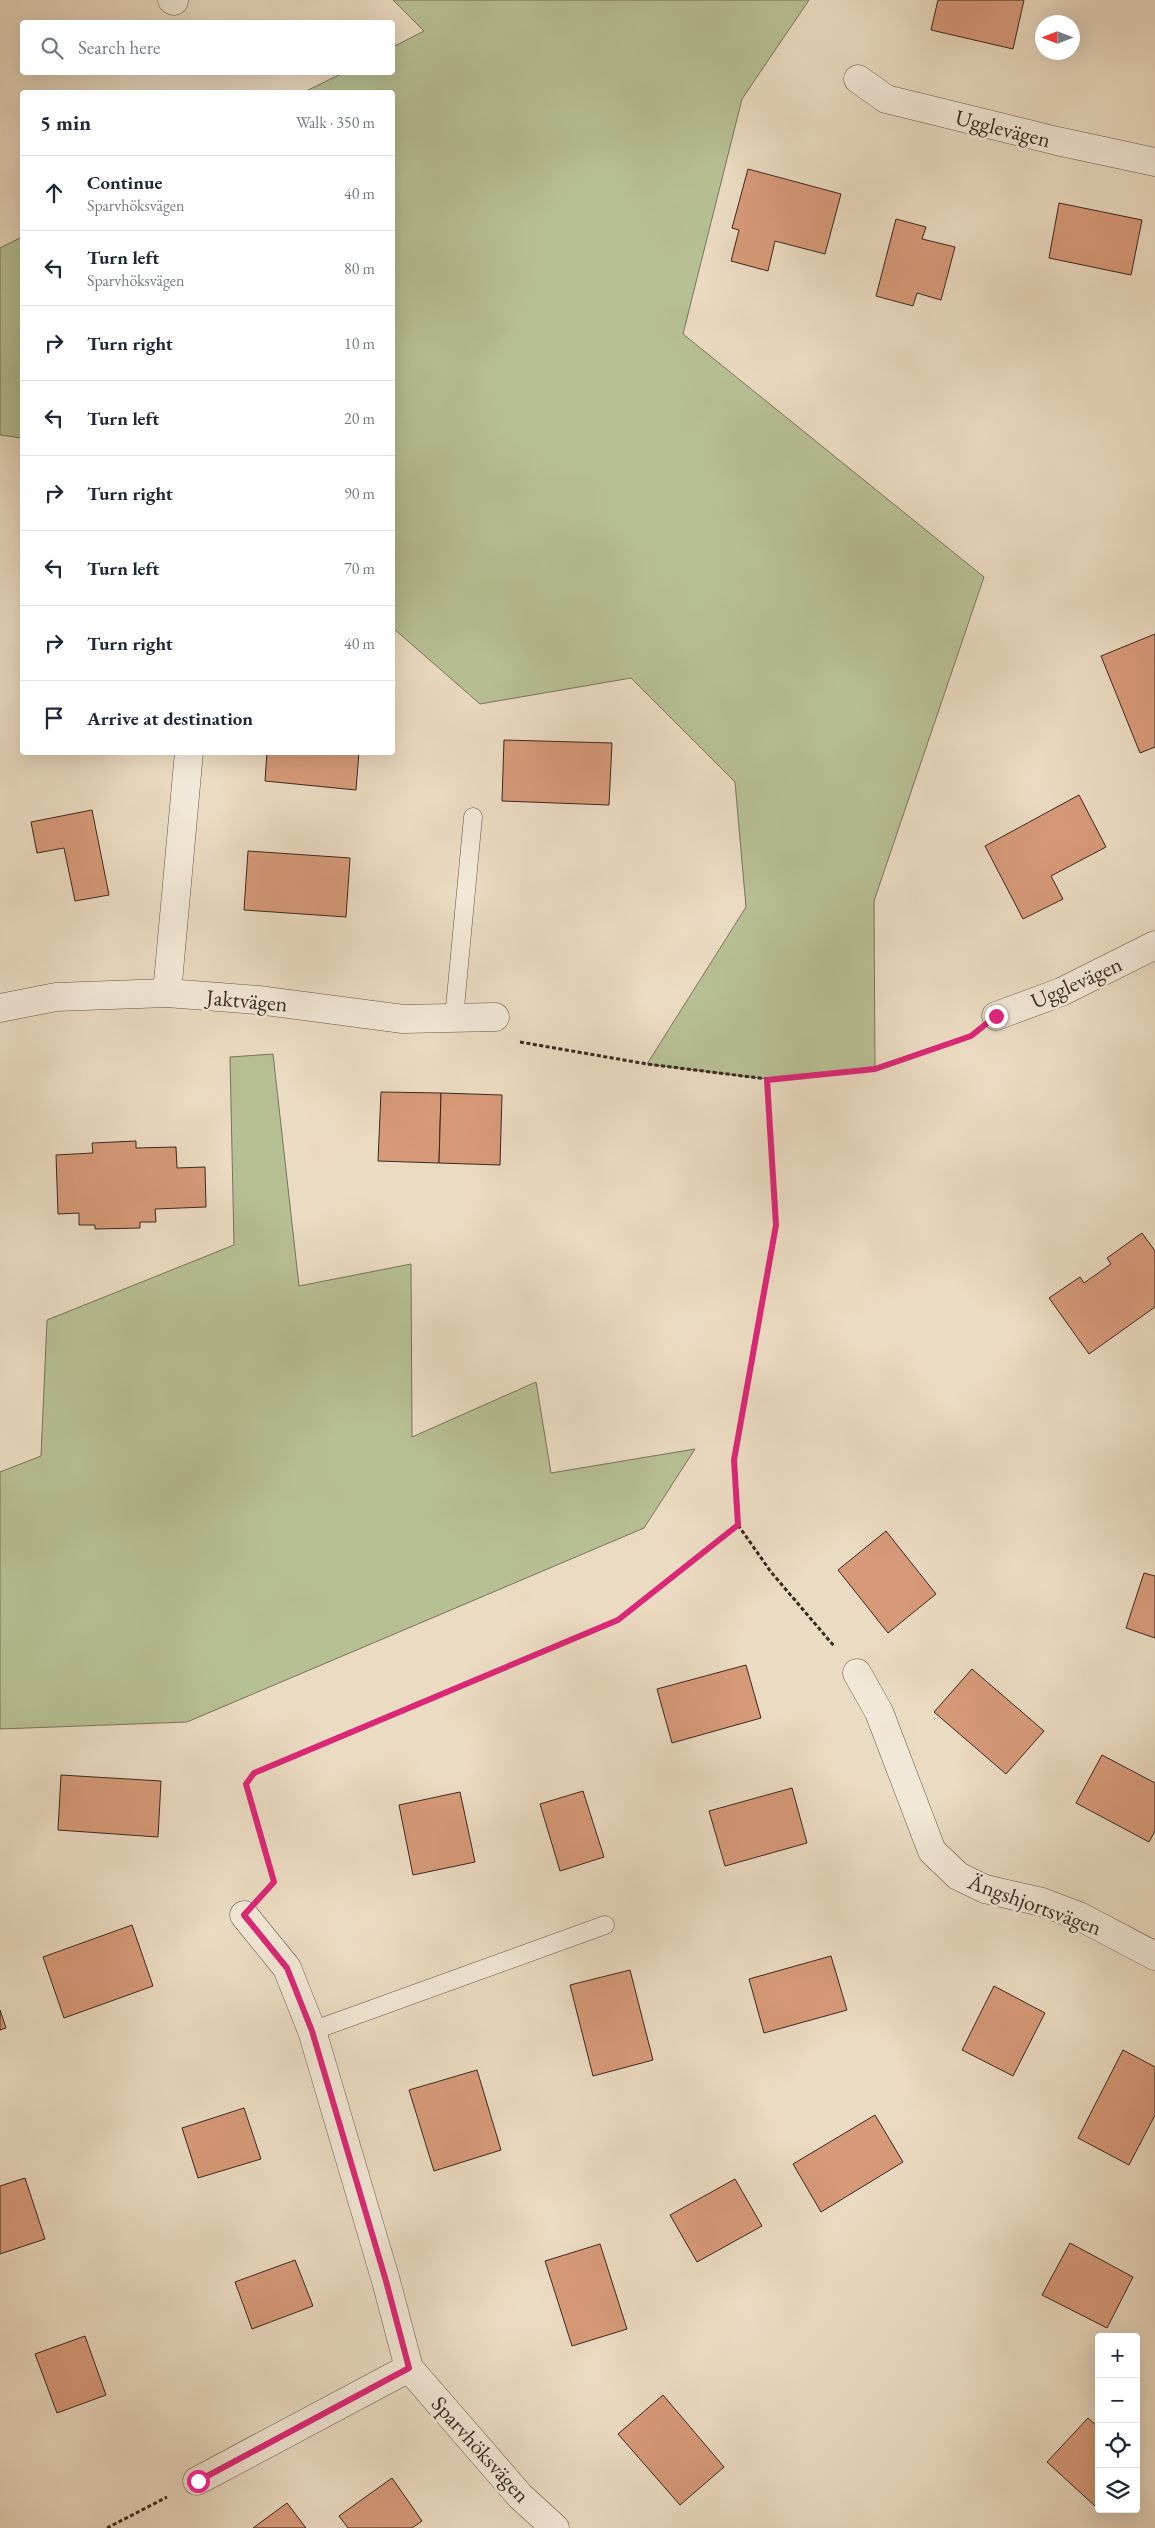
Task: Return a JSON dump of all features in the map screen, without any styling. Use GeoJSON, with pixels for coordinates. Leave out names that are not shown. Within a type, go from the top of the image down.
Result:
{"type":"FeatureCollection","features":[{"type":"Feature","properties":{"kind":"street","name":"Ugglevägen"},"geometry":{"type":"LineString","coordinates":[[858,79],[886,99],[1057,142],[1155,162]]}},
{"type":"Feature","properties":{"kind":"street"},"geometry":{"type":"LineString","coordinates":[[167,993],[189,755]]}},
{"type":"Feature","properties":{"kind":"street","name":"Ugglevägen"},"geometry":{"type":"LineString","coordinates":[[996,1016],[1061,992],[1155,945]]}},
{"type":"Feature","properties":{"kind":"street","name":"Jaktvägen"},"geometry":{"type":"LineString","coordinates":[[0,1008],[56,997],[167,993],[258,1000],[403,1019],[495,1017]]}},
{"type":"Feature","properties":{"kind":"street","name":"Ängshjortsvägen"},"geometry":{"type":"LineString","coordinates":[[857,1673],[879,1712],[932,1851],[958,1876],[985,1889],[1042,1902],[1079,1916],[1155,1956]]}},
{"type":"Feature","properties":{"kind":"street","name":"Sparvhöksvägen"},"geometry":{"type":"LineString","coordinates":[[244,1915],[287,1968],[312,2031],[386,2281],[409,2368],[520,2496],[555,2528]]}},
{"type":"Feature","properties":{"kind":"street"},"geometry":{"type":"LineString","coordinates":[[198,2481],[409,2368]]}},
{"type":"Feature","properties":{"kind":"lane"},"geometry":{"type":"LineString","coordinates":[[454,1018],[472,817]]}},
{"type":"Feature","properties":{"kind":"lane"},"geometry":{"type":"LineString","coordinates":[[312,2031],[605,1925]]}},
{"type":"Feature","properties":{"kind":"path"},"geometry":{"type":"LineString","coordinates":[[495,1017],[517,1042],[647,1064],[767,1080],[875,1069],[971,1036],[996,1016]]}},
{"type":"Feature","properties":{"kind":"path"},"geometry":{"type":"LineString","coordinates":[[767,1080],[776,1225],[734,1460],[738,1525],[771,1572],[857,1673]]}},
{"type":"Feature","properties":{"kind":"path"},"geometry":{"type":"LineString","coordinates":[[244,1915],[274,1882],[246,1784],[254,1773],[618,1620],[738,1525]]}},
{"type":"Feature","properties":{"kind":"path"},"geometry":{"type":"LineString","coordinates":[[107,2528],[198,2481]]}},
{"type":"Feature","properties":{"kind":"green space"},"geometry":{"type":"Polygon","coordinates":[[[393,0],[809,0],[742,99],[683,334],[984,577],[874,901],[875,1069],[767,1079],[647,1064],[746,907],[735,782],[631,678],[480,704],[395,630],[395,90],[308,90],[339,75],[395,75],[395,46],[424,31],[393,0]]]}},
{"type":"Feature","properties":{"kind":"green space"},"geometry":{"type":"Polygon","coordinates":[[[20,238],[20,438],[0,435],[0,248],[20,238]]]}},
{"type":"Feature","properties":{"kind":"green space"},"geometry":{"type":"Polygon","coordinates":[[[273,1054],[299,1286],[411,1264],[412,1437],[536,1382],[551,1473],[695,1449],[644,1528],[187,1722],[0,1729],[0,1472],[41,1456],[47,1320],[234,1245],[230,1057],[273,1054]]]}},
{"type":"Feature","properties":{"kind":"building"},"geometry":{"type":"Polygon","coordinates":[[[938,0],[1024,0],[1013,49],[931,30],[938,0]]]}},
{"type":"Feature","properties":{"kind":"building"},"geometry":{"type":"Polygon","coordinates":[[[748,169],[841,194],[825,254],[775,241],[768,271],[731,261],[739,230],[732,228],[748,169]]]}},
{"type":"Feature","properties":{"kind":"building"},"geometry":{"type":"Polygon","coordinates":[[[1059,203],[1142,220],[1131,275],[1049,258],[1059,203]]]}},
{"type":"Feature","properties":{"kind":"building"},"geometry":{"type":"Polygon","coordinates":[[[896,219],[926,227],[922,239],[955,247],[941,300],[917,293],[913,306],[876,296],[896,219]]]}},
{"type":"Feature","properties":{"kind":"building"},"geometry":{"type":"Polygon","coordinates":[[[1155,634],[1155,747],[1140,753],[1101,656],[1155,634]]]}},
{"type":"Feature","properties":{"kind":"building"},"geometry":{"type":"Polygon","coordinates":[[[504,740],[612,743],[609,805],[502,801],[504,740]]]}},
{"type":"Feature","properties":{"kind":"building"},"geometry":{"type":"Polygon","coordinates":[[[267,755],[359,755],[356,790],[265,781],[267,755]]]}},
{"type":"Feature","properties":{"kind":"building"},"geometry":{"type":"Polygon","coordinates":[[[1079,795],[1106,847],[1051,876],[1063,899],[1023,919],[985,846],[1079,795]]]}},
{"type":"Feature","properties":{"kind":"building"},"geometry":{"type":"Polygon","coordinates":[[[92,810],[109,895],[75,901],[64,848],[37,853],[31,822],[92,810]]]}},
{"type":"Feature","properties":{"kind":"building"},"geometry":{"type":"Polygon","coordinates":[[[248,851],[350,858],[346,917],[244,910],[248,851]]]}},
{"type":"Feature","properties":{"kind":"building"},"geometry":{"type":"Polygon","coordinates":[[[381,1092],[441,1093],[439,1163],[378,1161],[381,1092]]]}},
{"type":"Feature","properties":{"kind":"building"},"geometry":{"type":"Polygon","coordinates":[[[441,1093],[502,1095],[500,1165],[439,1163],[441,1093]]]}},
{"type":"Feature","properties":{"kind":"building"},"geometry":{"type":"Polygon","coordinates":[[[136,1141],[136,1148],[176,1147],[177,1168],[205,1167],[206,1207],[155,1209],[156,1222],[140,1222],[140,1228],[95,1229],[95,1225],[79,1225],[79,1213],[58,1214],[56,1155],[93,1153],[92,1143],[136,1141]]]}},
{"type":"Feature","properties":{"kind":"building"},"geometry":{"type":"Polygon","coordinates":[[[1142,1233],[1155,1251],[1155,1307],[1089,1354],[1049,1298],[1080,1277],[1084,1283],[1111,1264],[1107,1258],[1142,1233]]]}},
{"type":"Feature","properties":{"kind":"building"},"geometry":{"type":"Polygon","coordinates":[[[886,1531],[936,1594],[888,1633],[838,1570],[886,1531]]]}},
{"type":"Feature","properties":{"kind":"building"},"geometry":{"type":"Polygon","coordinates":[[[1144,1573],[1155,1576],[1155,1638],[1126,1628],[1144,1573]]]}},
{"type":"Feature","properties":{"kind":"building"},"geometry":{"type":"Polygon","coordinates":[[[746,1665],[761,1718],[672,1743],[657,1689],[746,1665]]]}},
{"type":"Feature","properties":{"kind":"building"},"geometry":{"type":"Polygon","coordinates":[[[972,1669],[1044,1731],[1006,1774],[934,1712],[972,1669]]]}},
{"type":"Feature","properties":{"kind":"building"},"geometry":{"type":"Polygon","coordinates":[[[1102,1755],[1155,1783],[1155,1831],[1149,1842],[1076,1803],[1102,1755]]]}},
{"type":"Feature","properties":{"kind":"building"},"geometry":{"type":"Polygon","coordinates":[[[61,1775],[161,1781],[158,1837],[58,1830],[61,1775]]]}},
{"type":"Feature","properties":{"kind":"building"},"geometry":{"type":"Polygon","coordinates":[[[792,1788],[807,1843],[725,1866],[709,1811],[792,1788]]]}},
{"type":"Feature","properties":{"kind":"building"},"geometry":{"type":"Polygon","coordinates":[[[583,1791],[604,1857],[560,1871],[540,1804],[583,1791]]]}},
{"type":"Feature","properties":{"kind":"building"},"geometry":{"type":"Polygon","coordinates":[[[460,1792],[475,1862],[413,1875],[399,1805],[460,1792]]]}},
{"type":"Feature","properties":{"kind":"building"},"geometry":{"type":"Polygon","coordinates":[[[132,1925],[153,1986],[64,2018],[43,1957],[132,1925]]]}},
{"type":"Feature","properties":{"kind":"building"},"geometry":{"type":"Polygon","coordinates":[[[831,1956],[847,2010],[764,2033],[749,1979],[831,1956]]]}},
{"type":"Feature","properties":{"kind":"building"},"geometry":{"type":"Polygon","coordinates":[[[630,1970],[653,2060],[593,2076],[570,1985],[630,1970]]]}},
{"type":"Feature","properties":{"kind":"building"},"geometry":{"type":"Polygon","coordinates":[[[994,1986],[1045,2013],[1013,2076],[962,2050],[994,1986]]]}},
{"type":"Feature","properties":{"kind":"building"},"geometry":{"type":"Polygon","coordinates":[[[0,2010],[6,2028],[0,2030],[0,2010]]]}},
{"type":"Feature","properties":{"kind":"building"},"geometry":{"type":"Polygon","coordinates":[[[1123,2050],[1155,2067],[1155,2115],[1129,2165],[1078,2138],[1123,2050]]]}},
{"type":"Feature","properties":{"kind":"building"},"geometry":{"type":"Polygon","coordinates":[[[477,2070],[501,2150],[434,2171],[409,2090],[477,2070]]]}},
{"type":"Feature","properties":{"kind":"building"},"geometry":{"type":"Polygon","coordinates":[[[244,2108],[261,2159],[198,2178],[182,2128],[244,2108]]]}},
{"type":"Feature","properties":{"kind":"building"},"geometry":{"type":"Polygon","coordinates":[[[875,2115],[903,2162],[821,2212],[793,2164],[875,2115]]]}},
{"type":"Feature","properties":{"kind":"building"},"geometry":{"type":"Polygon","coordinates":[[[25,2178],[45,2239],[0,2254],[0,2186],[25,2178]]]}},
{"type":"Feature","properties":{"kind":"building"},"geometry":{"type":"Polygon","coordinates":[[[735,2179],[762,2226],[697,2262],[670,2215],[735,2179]]]}},
{"type":"Feature","properties":{"kind":"building"},"geometry":{"type":"Polygon","coordinates":[[[1070,2243],[1133,2277],[1107,2328],[1042,2295],[1070,2243]]]}},
{"type":"Feature","properties":{"kind":"building"},"geometry":{"type":"Polygon","coordinates":[[[600,2244],[627,2329],[572,2346],[545,2261],[600,2244]]]}},
{"type":"Feature","properties":{"kind":"building"},"geometry":{"type":"Polygon","coordinates":[[[295,2260],[313,2306],[252,2329],[235,2282],[295,2260]]]}},
{"type":"Feature","properties":{"kind":"building"},"geometry":{"type":"Polygon","coordinates":[[[85,2336],[106,2395],[57,2413],[35,2354],[85,2336]]]}},
{"type":"Feature","properties":{"kind":"building"},"geometry":{"type":"Polygon","coordinates":[[[663,2395],[724,2467],[680,2505],[618,2434],[663,2395]]]}},
{"type":"Feature","properties":{"kind":"building"},"geometry":{"type":"Polygon","coordinates":[[[1088,2418],[1095,2424],[1095,2506],[1047,2462],[1088,2418]]]}},
{"type":"Feature","properties":{"kind":"building"},"geometry":{"type":"Polygon","coordinates":[[[392,2478],[422,2521],[412,2528],[348,2528],[339,2516],[392,2478]]]}},
{"type":"Feature","properties":{"kind":"building"},"geometry":{"type":"Polygon","coordinates":[[[287,2503],[306,2528],[253,2528],[287,2503]]]}},
{"type":"Feature","properties":{"kind":"route"},"geometry":{"type":"LineString","coordinates":[[198,2481],[409,2368],[386,2281],[312,2031],[287,1968],[244,1915],[274,1882],[246,1784],[254,1773],[477,1681],[618,1620],[738,1525],[734,1460],[753,1345],[776,1225],[767,1080],[875,1069],[971,1036],[996,1016]]}}]}
